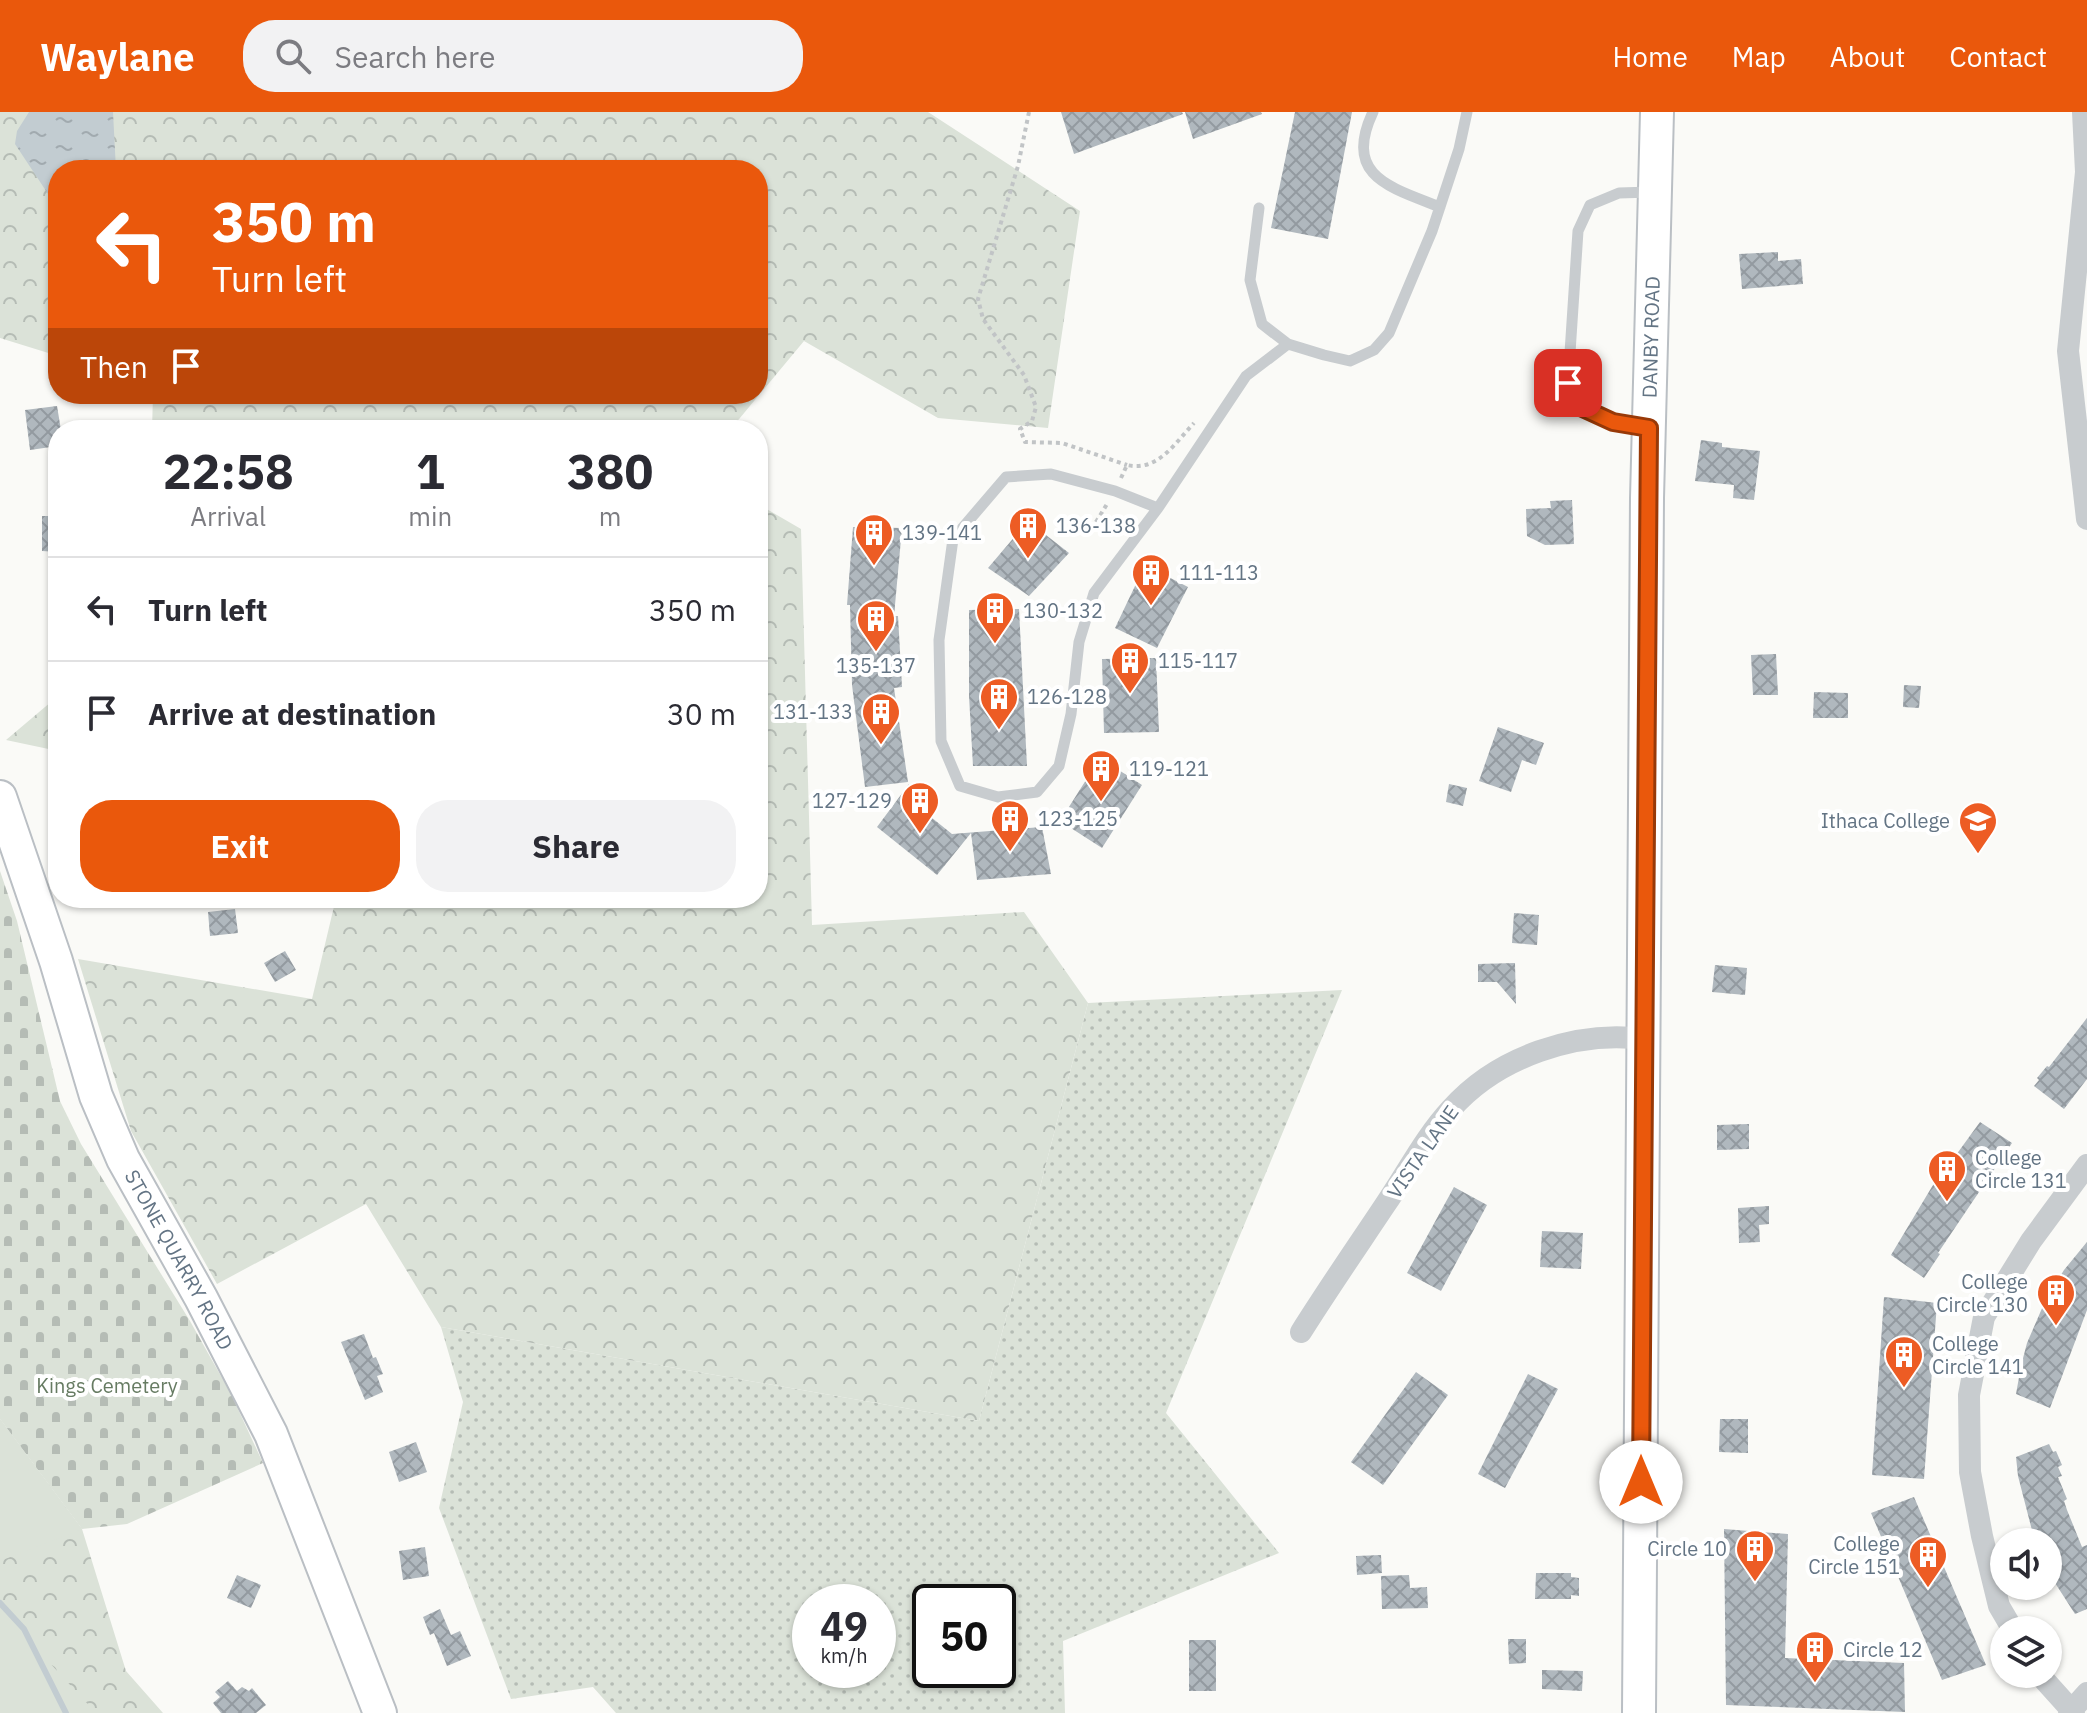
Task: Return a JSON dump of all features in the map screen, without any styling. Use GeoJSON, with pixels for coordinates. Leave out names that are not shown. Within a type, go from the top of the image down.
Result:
{"type":"FeatureCollection","features":[{"type":"Feature","properties":{"kind":"main road","name":"DANBY ROAD"},"geometry":{"type":"LineString","coordinates":[[1639,1713],[1649,428],[1657,112]]}},
{"type":"Feature","properties":{"kind":"main road","name":"STONE QUARRY ROAD"},"geometry":{"type":"LineString","coordinates":[[0,797],[47,933],[101,1109],[123,1159],[201,1298],[271,1434],[380,1713]]}},
{"type":"Feature","properties":{"kind":"street"},"geometry":{"type":"LineString","coordinates":[[2083,112],[2086,172],[2068,351],[2087,519]]}},
{"type":"Feature","properties":{"kind":"street","name":"VISTA LANE"},"geometry":{"type":"LineString","coordinates":[[1301,1332],[1436,1128],[1464,1095],[1497,1071],[1546,1050],[1605,1037],[1644,1039]]}},
{"type":"Feature","properties":{"kind":"street"},"geometry":{"type":"LineString","coordinates":[[2005,1616],[1999,1606],[1982,1536],[1970,1472],[1969,1395],[1984,1317],[2031,1241],[2087,1165]]}},
{"type":"Feature","properties":{"kind":"street"},"geometry":{"type":"LineString","coordinates":[[2050,1688],[2071,1713],[2087,1693]]}},
{"type":"Feature","properties":{"kind":"lane"},"geometry":{"type":"LineString","coordinates":[[1373,112],[1363,134],[1362,153],[1367,166],[1380,179],[1402,192],[1440,207]]}},
{"type":"Feature","properties":{"kind":"lane"},"geometry":{"type":"LineString","coordinates":[[1259,208],[1250,280],[1262,324],[1288,344],[1350,361],[1374,350],[1389,333],[1440,207],[1459,149],[1467,112]]}},
{"type":"Feature","properties":{"kind":"lane"},"geometry":{"type":"LineString","coordinates":[[1649,428],[1613,422],[1576,405],[1568,383],[1578,231],[1590,205],[1619,193],[1655,191]]}},
{"type":"Feature","properties":{"kind":"lane"},"geometry":{"type":"LineString","coordinates":[[1158,508],[1115,491],[1051,474],[1006,477],[953,539],[939,640],[941,741],[960,786],[998,797],[1037,792],[1059,766],[1071,714],[1079,642],[1094,593],[1158,508],[1246,376],[1288,344]]}},
{"type":"Feature","properties":{"kind":"path"},"geometry":{"type":"LineString","coordinates":[[1029,112],[1018,166],[978,299],[983,319],[1024,375],[1036,407],[1032,421],[1020,429],[1025,442],[1062,443],[1139,468],[1163,457],[1200,416]]}},
{"type":"Feature","properties":{"kind":"path"},"geometry":{"type":"LineString","coordinates":[[1096,522],[1127,465]]}},
{"type":"Feature","properties":{"kind":"green space"},"geometry":{"type":"Polygon","coordinates":[[[0,112],[928,112],[1080,211],[1048,428],[938,418],[804,341],[768,384],[768,160],[48,160],[48,353],[0,338],[0,112]]]}},
{"type":"Feature","properties":{"kind":"green space"},"geometry":{"type":"Polygon","coordinates":[[[153,404],[752,404],[738,420],[152,420],[153,404]]]}},
{"type":"Feature","properties":{"kind":"green space"},"geometry":{"type":"Polygon","coordinates":[[[768,510],[801,529],[812,925],[1024,912],[1088,1003],[979,1421],[441,1327],[366,1204],[217,1284],[131,1131],[78,959],[312,999],[334,908],[768,908],[768,510]]]}},
{"type":"Feature","properties":{"kind":"green space"},"geometry":{"type":"Polygon","coordinates":[[[48,704],[48,749],[6,740],[48,704]]]}},
{"type":"Feature","properties":{"kind":"green space","name":"Kings Cemetery"},"geometry":{"type":"Polygon","coordinates":[[[0,871],[17,921],[60,1101],[81,1144],[190,1321],[231,1394],[263,1463],[127,1524],[82,1529],[0,1419],[0,871]]]}},
{"type":"Feature","properties":{"kind":"green space"},"geometry":{"type":"Polygon","coordinates":[[[1342,990],[1166,1413],[1279,1553],[1063,1641],[1065,1713],[616,1713],[593,1687],[511,1699],[439,1508],[463,1402],[441,1327],[979,1421],[1088,1003],[1342,990]]]}},
{"type":"Feature","properties":{"kind":"green space"},"geometry":{"type":"Polygon","coordinates":[[[0,1419],[82,1529],[126,1671],[163,1713],[0,1713],[0,1419]]]}},
{"type":"Feature","properties":{"kind":"green space"},"geometry":{"type":"Polygon","coordinates":[[[0,1419],[82,1529],[0,1561],[0,1419]]]}},
{"type":"Feature","properties":{"kind":"green space"},"geometry":{"type":"Polygon","coordinates":[[[0,1609],[96,1713],[0,1713],[0,1609]]]}},
{"type":"Feature","properties":{"kind":"water"},"geometry":{"type":"Polygon","coordinates":[[[29,112],[113,112],[115,160],[48,160],[48,194],[15,144],[17,131],[29,112]]]}},
{"type":"Feature","properties":{"kind":"building"},"geometry":{"type":"Polygon","coordinates":[[[1061,112],[1182,112],[1183,114],[1074,154],[1061,112]]]}},
{"type":"Feature","properties":{"kind":"building"},"geometry":{"type":"Polygon","coordinates":[[[1185,112],[1261,112],[1262,114],[1193,139],[1185,112]]]}},
{"type":"Feature","properties":{"kind":"building"},"geometry":{"type":"Polygon","coordinates":[[[1295,112],[1352,112],[1328,239],[1271,228],[1295,112]]]}},
{"type":"Feature","properties":{"kind":"building"},"geometry":{"type":"Polygon","coordinates":[[[1778,252],[1778,261],[1801,259],[1803,284],[1742,289],[1739,254],[1778,252]]]}},
{"type":"Feature","properties":{"kind":"building"},"geometry":{"type":"Polygon","coordinates":[[[57,406],[59,420],[48,420],[48,447],[30,450],[25,410],[57,406]]]}},
{"type":"Feature","properties":{"kind":"building"},"geometry":{"type":"Polygon","coordinates":[[[1701,440],[1722,443],[1722,447],[1760,451],[1754,500],[1733,498],[1734,485],[1695,481],[1701,440]]]}},
{"type":"Feature","properties":{"kind":"building"},"geometry":{"type":"Polygon","coordinates":[[[1572,500],[1574,544],[1545,545],[1527,536],[1526,509],[1551,508],[1550,501],[1572,500]]]}},
{"type":"Feature","properties":{"kind":"building"},"geometry":{"type":"Polygon","coordinates":[[[42,516],[48,516],[48,551],[42,551],[42,516]]]}},
{"type":"Feature","properties":{"kind":"building","name":"136-138"},"geometry":{"type":"Polygon","coordinates":[[[1028,521],[1069,553],[1029,596],[988,568],[1028,521]]]}},
{"type":"Feature","properties":{"kind":"building"},"geometry":{"type":"Polygon","coordinates":[[[853,527],[902,528],[894,616],[898,616],[902,687],[894,688],[908,782],[865,787],[852,685],[850,605],[847,605],[853,527]]]}},
{"type":"Feature","properties":{"kind":"building","name":"111-113"},"geometry":{"type":"Polygon","coordinates":[[[1145,565],[1188,587],[1157,648],[1115,628],[1145,565]]]}},
{"type":"Feature","properties":{"kind":"building"},"geometry":{"type":"Polygon","coordinates":[[[1019,609],[1027,766],[973,766],[969,610],[1019,609]]]}},
{"type":"Feature","properties":{"kind":"building"},"geometry":{"type":"Polygon","coordinates":[[[1776,654],[1778,695],[1753,695],[1751,655],[1776,654]]]}},
{"type":"Feature","properties":{"kind":"building","name":"115-117"},"geometry":{"type":"Polygon","coordinates":[[[1156,658],[1159,732],[1104,733],[1102,659],[1156,658]]]}},
{"type":"Feature","properties":{"kind":"building"},"geometry":{"type":"Polygon","coordinates":[[[1904,685],[1921,686],[1919,708],[1903,707],[1904,685]]]}},
{"type":"Feature","properties":{"kind":"building"},"geometry":{"type":"Polygon","coordinates":[[[1814,692],[1848,693],[1848,718],[1813,718],[1814,692]]]}},
{"type":"Feature","properties":{"kind":"building"},"geometry":{"type":"Polygon","coordinates":[[[1498,727],[1544,743],[1536,765],[1522,760],[1511,792],[1479,781],[1498,727]]]}},
{"type":"Feature","properties":{"kind":"building","name":"119-121"},"geometry":{"type":"Polygon","coordinates":[[[1100,758],[1142,785],[1102,848],[1060,821],[1100,758]]]}},
{"type":"Feature","properties":{"kind":"building"},"geometry":{"type":"Polygon","coordinates":[[[909,784],[911,801],[952,834],[1042,827],[1051,874],[977,880],[971,833],[937,875],[877,827],[909,784]]]}},
{"type":"Feature","properties":{"kind":"building"},"geometry":{"type":"Polygon","coordinates":[[[1449,784],[1467,788],[1463,806],[1446,802],[1449,784]]]}},
{"type":"Feature","properties":{"kind":"building"},"geometry":{"type":"Polygon","coordinates":[[[235,909],[238,933],[210,936],[208,912],[235,909]]]}},
{"type":"Feature","properties":{"kind":"building"},"geometry":{"type":"Polygon","coordinates":[[[1514,913],[1539,915],[1537,945],[1512,943],[1514,913]]]}},
{"type":"Feature","properties":{"kind":"building"},"geometry":{"type":"Polygon","coordinates":[[[285,951],[296,970],[275,982],[264,963],[285,951]]]}},
{"type":"Feature","properties":{"kind":"building"},"geometry":{"type":"Polygon","coordinates":[[[1515,963],[1516,1004],[1497,982],[1478,982],[1478,964],[1515,963]]]}},
{"type":"Feature","properties":{"kind":"building"},"geometry":{"type":"Polygon","coordinates":[[[1715,965],[1747,968],[1745,995],[1712,992],[1715,965]]]}},
{"type":"Feature","properties":{"kind":"building"},"geometry":{"type":"Polygon","coordinates":[[[2087,1018],[2087,1079],[2064,1109],[2034,1086],[2039,1080],[2037,1078],[2087,1018]]]}},
{"type":"Feature","properties":{"kind":"building","name":"College Circle 131"},"geometry":{"type":"Polygon","coordinates":[[[1980,1122],[2012,1143],[1924,1278],[1891,1255],[1939,1175],[1980,1122]]]}},
{"type":"Feature","properties":{"kind":"building"},"geometry":{"type":"Polygon","coordinates":[[[1749,1124],[1749,1149],[1717,1150],[1717,1125],[1749,1124]]]}},
{"type":"Feature","properties":{"kind":"building"},"geometry":{"type":"Polygon","coordinates":[[[1454,1187],[1487,1205],[1441,1291],[1407,1273],[1454,1187]]]}},
{"type":"Feature","properties":{"kind":"building"},"geometry":{"type":"Polygon","coordinates":[[[1769,1206],[1769,1224],[1759,1225],[1760,1242],[1739,1243],[1738,1208],[1769,1206]]]}},
{"type":"Feature","properties":{"kind":"building"},"geometry":{"type":"Polygon","coordinates":[[[1542,1231],[1583,1233],[1581,1269],[1540,1267],[1542,1231]]]}},
{"type":"Feature","properties":{"kind":"building","name":"College Circle 130"},"geometry":{"type":"Polygon","coordinates":[[[2087,1242],[2087,1310],[2050,1408],[2016,1394],[2021,1366],[2027,1343],[2046,1299],[2087,1242]]]}},
{"type":"Feature","properties":{"kind":"building","name":"College Circle 141"},"geometry":{"type":"Polygon","coordinates":[[[1884,1297],[1937,1303],[1924,1479],[1872,1475],[1884,1297]]]}},
{"type":"Feature","properties":{"kind":"building"},"geometry":{"type":"Polygon","coordinates":[[[364,1334],[383,1374],[377,1376],[383,1392],[365,1400],[341,1342],[364,1334]]]}},
{"type":"Feature","properties":{"kind":"building"},"geometry":{"type":"Polygon","coordinates":[[[1416,1372],[1448,1395],[1383,1485],[1351,1462],[1416,1372]]]}},
{"type":"Feature","properties":{"kind":"building"},"geometry":{"type":"Polygon","coordinates":[[[1528,1374],[1558,1389],[1505,1488],[1478,1474],[1528,1374]]]}},
{"type":"Feature","properties":{"kind":"building"},"geometry":{"type":"Polygon","coordinates":[[[1720,1419],[1748,1419],[1748,1453],[1719,1452],[1720,1419]]]}},
{"type":"Feature","properties":{"kind":"building"},"geometry":{"type":"Polygon","coordinates":[[[416,1442],[427,1472],[399,1482],[389,1452],[416,1442]]]}},
{"type":"Feature","properties":{"kind":"building"},"geometry":{"type":"Polygon","coordinates":[[[2049,1444],[2053,1452],[2056,1451],[2062,1465],[2058,1467],[2062,1476],[2058,1477],[2067,1499],[2064,1501],[2082,1547],[2087,1545],[2087,1609],[2075,1614],[2062,1594],[2062,1528],[2031,1528],[2016,1457],[2049,1444]]]}},
{"type":"Feature","properties":{"kind":"building","name":"College Circle 151"},"geometry":{"type":"Polygon","coordinates":[[[1914,1497],[1986,1665],[1942,1680],[1871,1513],[1914,1497]]]}},
{"type":"Feature","properties":{"kind":"building"},"geometry":{"type":"Polygon","coordinates":[[[1724,1529],[1788,1534],[1785,1658],[1904,1663],[1905,1712],[1726,1705],[1724,1529]]]}},
{"type":"Feature","properties":{"kind":"building"},"geometry":{"type":"Polygon","coordinates":[[[425,1547],[429,1576],[403,1580],[399,1551],[425,1547]]]}},
{"type":"Feature","properties":{"kind":"building"},"geometry":{"type":"Polygon","coordinates":[[[1381,1555],[1382,1573],[1357,1575],[1356,1556],[1381,1555]]]}},
{"type":"Feature","properties":{"kind":"building"},"geometry":{"type":"Polygon","coordinates":[[[1536,1573],[1571,1573],[1571,1577],[1579,1578],[1579,1596],[1571,1595],[1571,1599],[1535,1599],[1536,1573]]]}},
{"type":"Feature","properties":{"kind":"building"},"geometry":{"type":"Polygon","coordinates":[[[237,1575],[261,1585],[251,1608],[227,1598],[237,1575]]]}},
{"type":"Feature","properties":{"kind":"building"},"geometry":{"type":"Polygon","coordinates":[[[1409,1575],[1410,1588],[1427,1587],[1428,1608],[1382,1609],[1381,1576],[1409,1575]]]}},
{"type":"Feature","properties":{"kind":"building"},"geometry":{"type":"Polygon","coordinates":[[[440,1609],[451,1635],[460,1631],[471,1656],[447,1666],[434,1633],[430,1635],[423,1617],[440,1609]]]}},
{"type":"Feature","properties":{"kind":"building"},"geometry":{"type":"Polygon","coordinates":[[[1508,1639],[1526,1639],[1526,1663],[1509,1664],[1508,1639]]]}},
{"type":"Feature","properties":{"kind":"building"},"geometry":{"type":"Polygon","coordinates":[[[1189,1640],[1216,1640],[1216,1691],[1189,1691],[1189,1640]]]}},
{"type":"Feature","properties":{"kind":"building"},"geometry":{"type":"Polygon","coordinates":[[[1542,1670],[1583,1671],[1582,1691],[1542,1689],[1542,1670]]]}},
{"type":"Feature","properties":{"kind":"building"},"geometry":{"type":"Polygon","coordinates":[[[228,1681],[237,1691],[242,1687],[249,1691],[252,1688],[266,1705],[256,1713],[221,1713],[213,1703],[220,1697],[215,1692],[228,1681]]]}},
{"type":"Feature","properties":{"kind":"waterway"},"geometry":{"type":"LineString","coordinates":[[0,1603],[24,1629],[66,1713]]}},
{"type":"Feature","properties":{"kind":"place","name":"136-138"},"geometry":{"type":"Point","coordinates":[1028,560]}},
{"type":"Feature","properties":{"kind":"place","name":"139-141"},"geometry":{"type":"Point","coordinates":[874,567]}},
{"type":"Feature","properties":{"kind":"place","name":"111-113"},"geometry":{"type":"Point","coordinates":[1151,607]}},
{"type":"Feature","properties":{"kind":"place","name":"130-132"},"geometry":{"type":"Point","coordinates":[995,645]}},
{"type":"Feature","properties":{"kind":"place","name":"135-137"},"geometry":{"type":"Point","coordinates":[876,653]}},
{"type":"Feature","properties":{"kind":"place","name":"115-117"},"geometry":{"type":"Point","coordinates":[1130,695]}},
{"type":"Feature","properties":{"kind":"place","name":"126-128"},"geometry":{"type":"Point","coordinates":[999,731]}},
{"type":"Feature","properties":{"kind":"place","name":"131-133"},"geometry":{"type":"Point","coordinates":[881,746]}},
{"type":"Feature","properties":{"kind":"place","name":"119-121"},"geometry":{"type":"Point","coordinates":[1101,803]}},
{"type":"Feature","properties":{"kind":"place","name":"127-129"},"geometry":{"type":"Point","coordinates":[920,835]}},
{"type":"Feature","properties":{"kind":"place","name":"123-125"},"geometry":{"type":"Point","coordinates":[1010,853]}},
{"type":"Feature","properties":{"kind":"place","name":"Ithaca College"},"geometry":{"type":"Point","coordinates":[1978,855]}},
{"type":"Feature","properties":{"kind":"place","name":"College Circle 131"},"geometry":{"type":"Point","coordinates":[1947,1203]}},
{"type":"Feature","properties":{"kind":"place","name":"College Circle 130"},"geometry":{"type":"Point","coordinates":[2056,1327]}},
{"type":"Feature","properties":{"kind":"place","name":"College Circle 141"},"geometry":{"type":"Point","coordinates":[1904,1389]}},
{"type":"Feature","properties":{"kind":"place","name":"Circle 10"},"geometry":{"type":"Point","coordinates":[1755,1583]}},
{"type":"Feature","properties":{"kind":"place","name":"College Circle 151"},"geometry":{"type":"Point","coordinates":[1928,1589]}},
{"type":"Feature","properties":{"kind":"place","name":"Circle 12"},"geometry":{"type":"Point","coordinates":[1815,1684]}},
{"type":"Feature","properties":{"kind":"route"},"geometry":{"type":"LineString","coordinates":[[1568,383],[1576,405],[1613,422],[1649,428],[1641,1482]]}}]}
